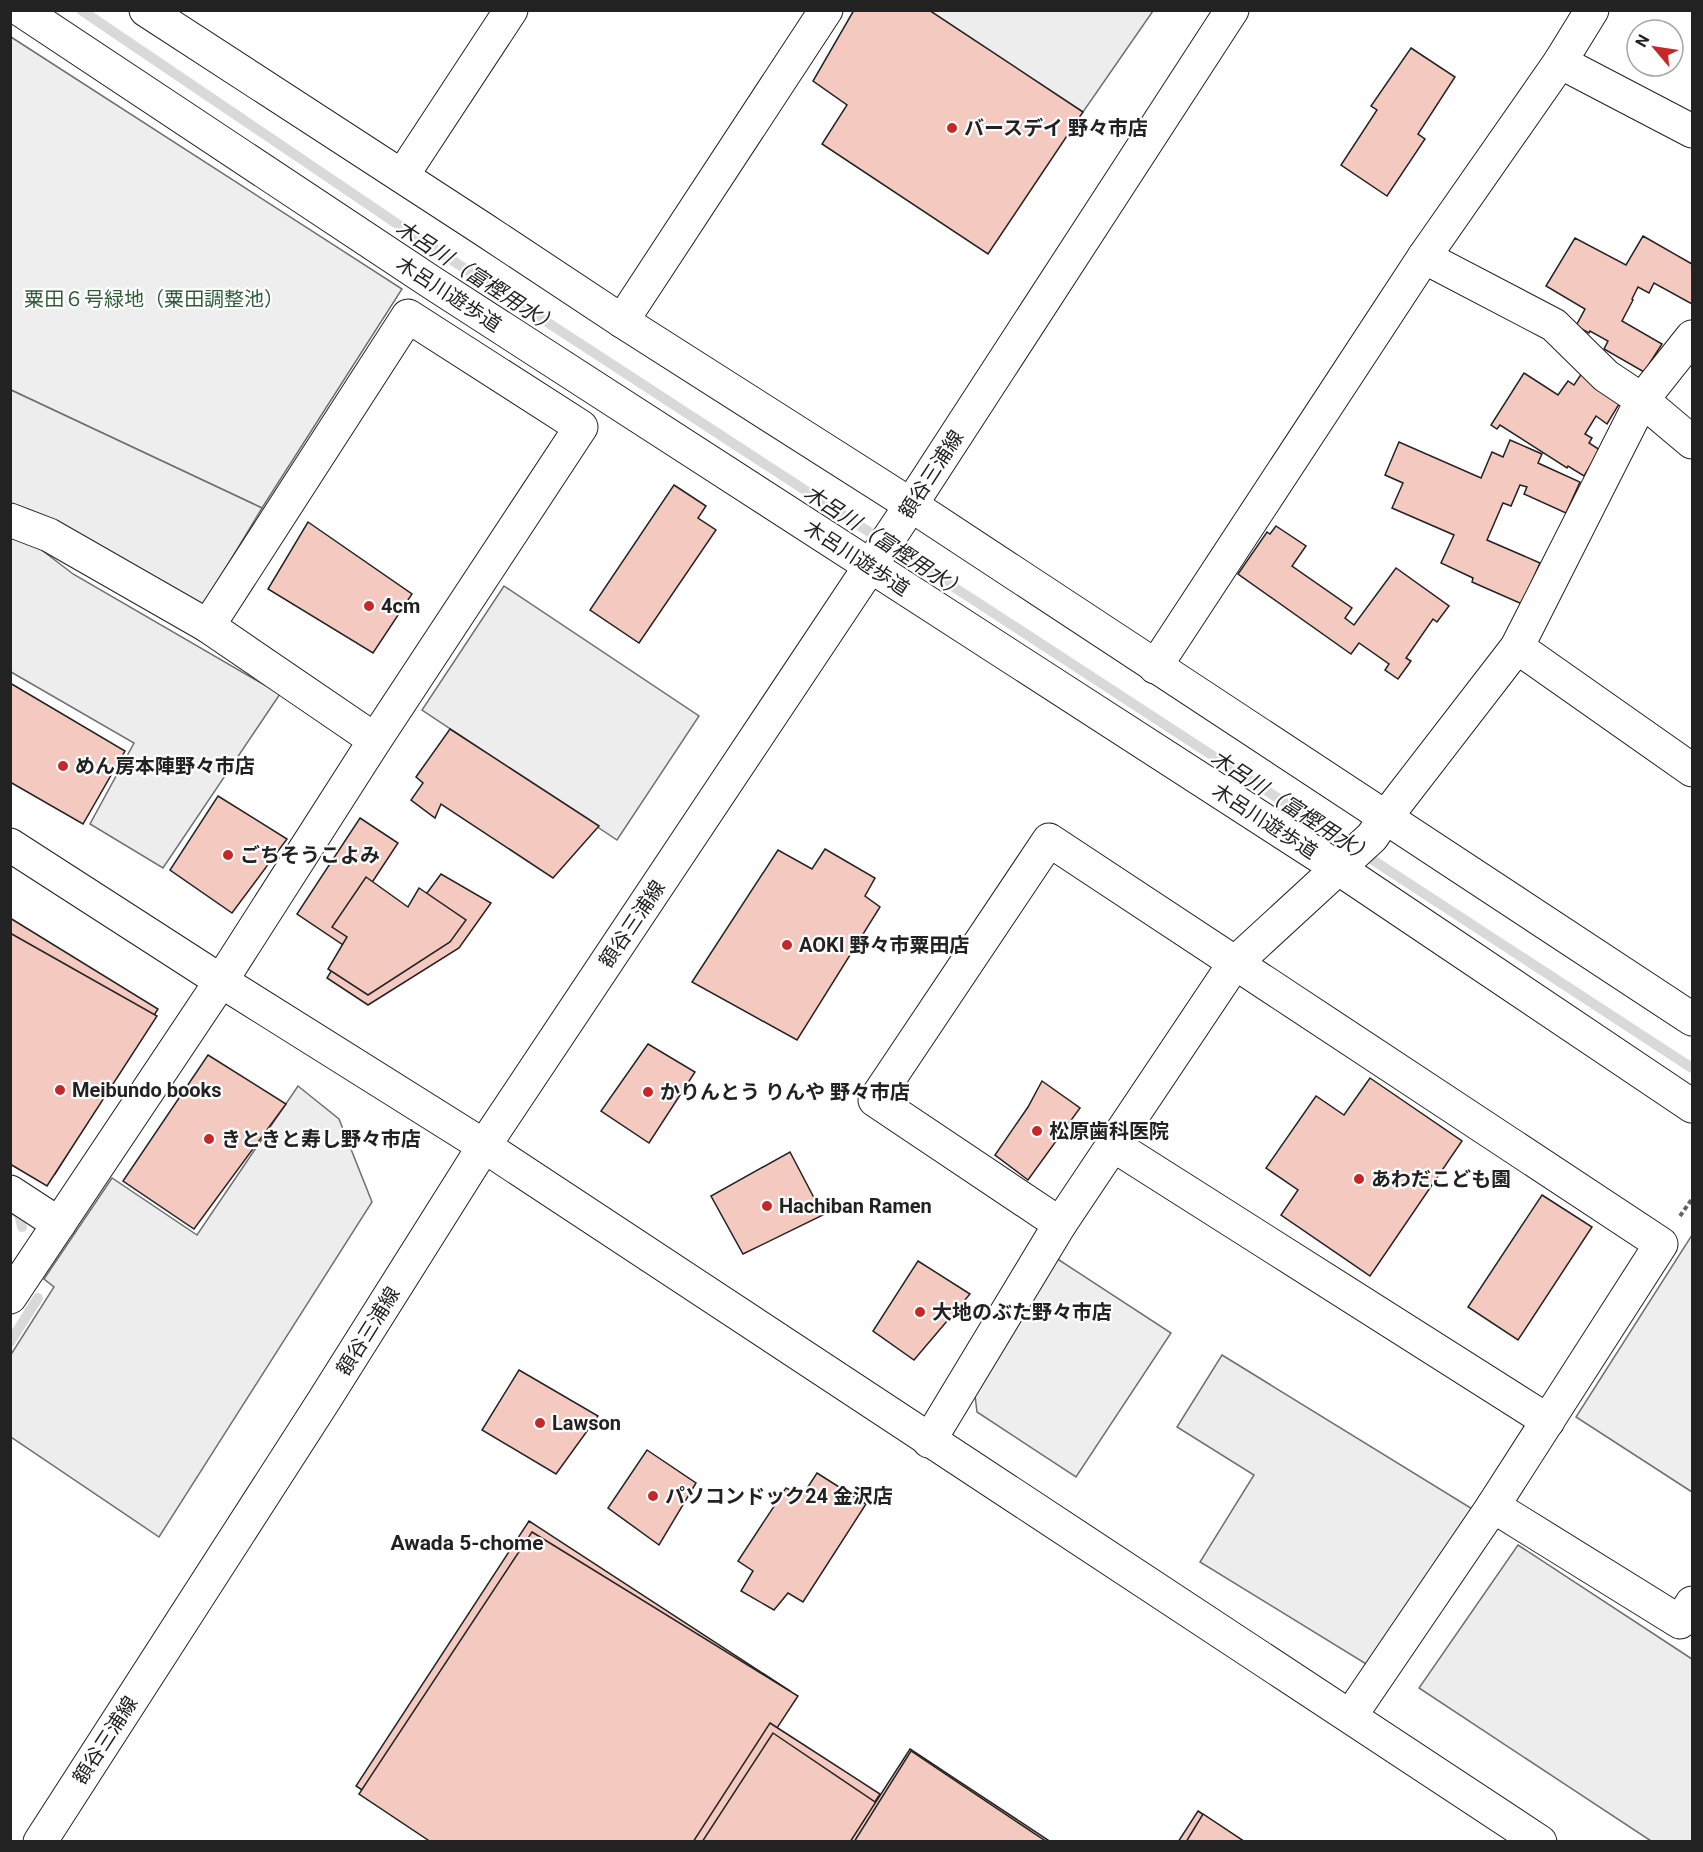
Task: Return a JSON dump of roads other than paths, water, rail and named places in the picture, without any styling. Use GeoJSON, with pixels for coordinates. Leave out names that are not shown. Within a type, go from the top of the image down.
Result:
{"type":"FeatureCollection","features":[{"type":"Feature","properties":{"kind":"street","name":"木呂川遊歩道"},"geometry":{"type":"LineString","coordinates":[[21,10],[431,282],[874,560],[1341,866],[1692,1106]]}},
{"type":"Feature","properties":{"kind":"street"},"geometry":{"type":"LineString","coordinates":[[146,10],[622,321],[905,514],[1155,666],[1378,828],[1692,1019]]}},
{"type":"Feature","properties":{"kind":"street"},"geometry":{"type":"LineString","coordinates":[[402,176],[511,10]]}},
{"type":"Feature","properties":{"kind":"street"},"geometry":{"type":"LineString","coordinates":[[622,321],[826,10]]}},
{"type":"Feature","properties":{"kind":"street","name":"額谷三浦線"},"geometry":{"type":"LineString","coordinates":[[40,1842],[329,1393],[484,1146],[905,514],[1232,10]]}},
{"type":"Feature","properties":{"kind":"street"},"geometry":{"type":"LineString","coordinates":[[1155,666],[1424,257],[1560,62],[1592,10]]}},
{"type":"Feature","properties":{"kind":"street"},"geometry":{"type":"LineString","coordinates":[[1560,62],[1692,131]]}},
{"type":"Feature","properties":{"kind":"street"},"geometry":{"type":"LineString","coordinates":[[1424,257],[1554,325],[1606,376],[1642,400],[1692,442]]}},
{"type":"Feature","properties":{"kind":"street"},"geometry":{"type":"LineString","coordinates":[[10,1297],[221,981],[375,740],[581,427],[408,316],[208,626]]}},
{"type":"Feature","properties":{"kind":"street"},"geometry":{"type":"LineString","coordinates":[[929,1441],[1060,1224],[1234,964],[1341,866],[1378,828],[1517,647],[1642,400],[1692,337]]}},
{"type":"Feature","properties":{"kind":"street"},"geometry":{"type":"LineString","coordinates":[[10,520],[49,535],[208,626],[375,740]]}},
{"type":"Feature","properties":{"kind":"street"},"geometry":{"type":"LineString","coordinates":[[1517,647],[1692,770]]}},
{"type":"Feature","properties":{"kind":"street"},"geometry":{"type":"LineString","coordinates":[[1060,1224],[875,1100],[1049,840],[1661,1244],[1493,1506],[1351,1715]]}},
{"type":"Feature","properties":{"kind":"street"},"geometry":{"type":"LineString","coordinates":[[10,845],[484,1146],[929,1441],[1351,1715],[1540,1842]]}},
{"type":"Feature","properties":{"kind":"street"},"geometry":{"type":"LineString","coordinates":[[1113,1145],[1548,1421]]}},
{"type":"Feature","properties":{"kind":"street"},"geometry":{"type":"LineString","coordinates":[[10,1192],[58,1224]]}},
{"type":"Feature","properties":{"kind":"street"},"geometry":{"type":"LineString","coordinates":[[1493,1506],[1680,1622],[1692,1603]]}},
{"type":"Feature","properties":{"kind":"waterway","name":"木呂川（富樫用水）"},"geometry":{"type":"LineString","coordinates":[[81,10],[418,238],[1692,1068]]}},
{"type":"Feature","properties":{"kind":"waterway"},"geometry":{"type":"LineString","coordinates":[[13,1210],[19,1214],[22,1227]]}},
{"type":"Feature","properties":{"kind":"waterway"},"geometry":{"type":"LineString","coordinates":[[10,1342],[38,1298]]}},
{"type":"Feature","properties":{"kind":"place","name":"バースデイ 野々市店"},"geometry":{"type":"Point","coordinates":[952,128]}},
{"type":"Feature","properties":{"kind":"place","name":"4cm"},"geometry":{"type":"Point","coordinates":[369,606]}},
{"type":"Feature","properties":{"kind":"place","name":"めん房本陣野々市店"},"geometry":{"type":"Point","coordinates":[63,766]}},
{"type":"Feature","properties":{"kind":"place","name":"ごちそうこよみ"},"geometry":{"type":"Point","coordinates":[228,855]}},
{"type":"Feature","properties":{"kind":"place","name":"AOKI 野々市粟田店"},"geometry":{"type":"Point","coordinates":[787,945]}},
{"type":"Feature","properties":{"kind":"place","name":"Meibundo books"},"geometry":{"type":"Point","coordinates":[60,1090]}},
{"type":"Feature","properties":{"kind":"place","name":"かりんとう りんや 野々市店"},"geometry":{"type":"Point","coordinates":[648,1092]}},
{"type":"Feature","properties":{"kind":"place","name":"松原歯科医院"},"geometry":{"type":"Point","coordinates":[1037,1131]}},
{"type":"Feature","properties":{"kind":"place","name":"きときと寿し野々市店"},"geometry":{"type":"Point","coordinates":[209,1139]}},
{"type":"Feature","properties":{"kind":"place","name":"あわだこども園"},"geometry":{"type":"Point","coordinates":[1359,1179]}},
{"type":"Feature","properties":{"kind":"place","name":"Hachiban Ramen"},"geometry":{"type":"Point","coordinates":[767,1206]}},
{"type":"Feature","properties":{"kind":"place","name":"大地のぶた野々市店"},"geometry":{"type":"Point","coordinates":[920,1312]}},
{"type":"Feature","properties":{"kind":"place","name":"Lawson"},"geometry":{"type":"Point","coordinates":[540,1423]}},
{"type":"Feature","properties":{"kind":"place","name":"パソコンドック24 金沢店"},"geometry":{"type":"Point","coordinates":[653,1496]}},
{"type":"Feature","properties":{"kind":"district","name":"Awada 5-chome"},"geometry":{"type":"Point","coordinates":[467,1543]}},
{"type":"Feature","properties":{"kind":"park label","name":"粟田６号緑地（粟田調整池）"},"geometry":{"type":"Point","coordinates":[154,299]}}]}
